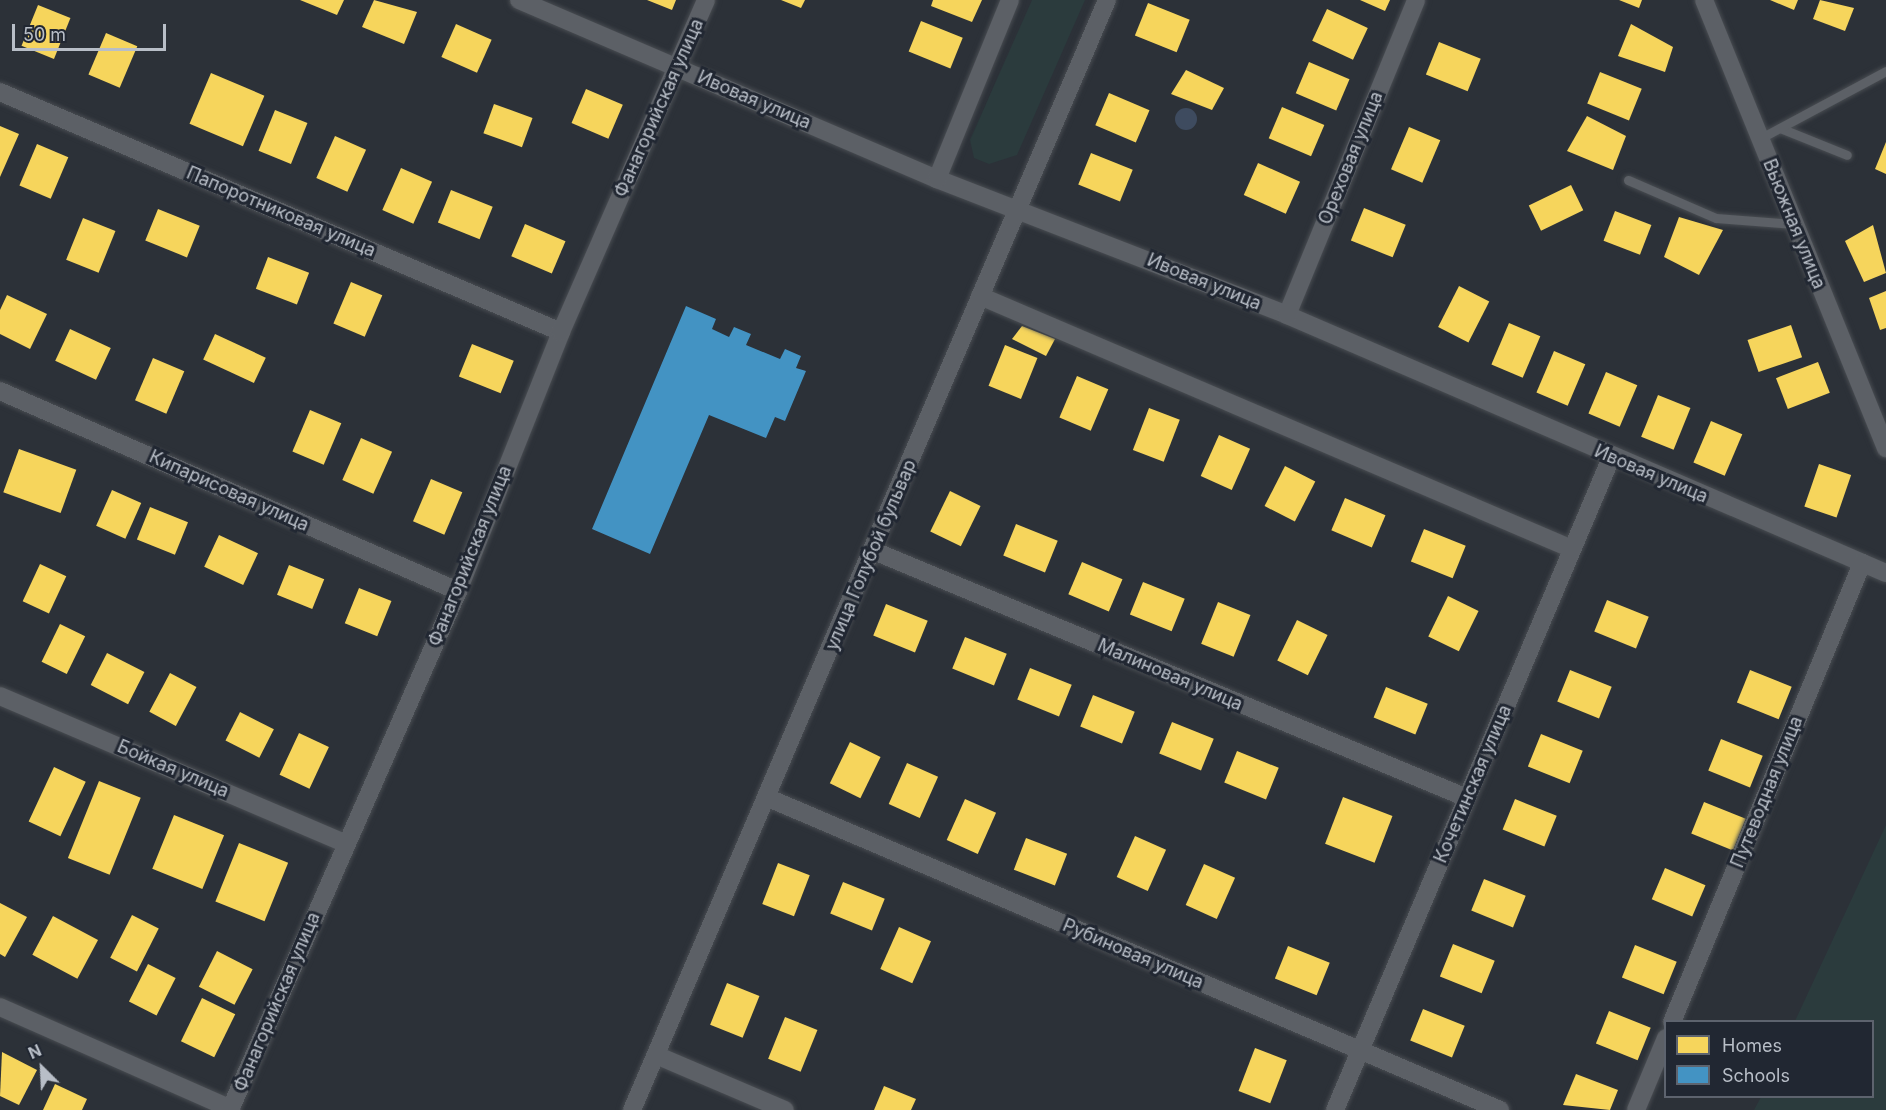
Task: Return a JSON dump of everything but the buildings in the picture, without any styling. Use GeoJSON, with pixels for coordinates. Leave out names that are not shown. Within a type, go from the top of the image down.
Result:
{"type":"FeatureCollection","features":[{"type":"Feature","properties":{"kind":"street","name":"Ивовая улица"},"geometry":{"type":"LineString","coordinates":[[519,0],[937,179],[1287,315],[1611,458],[1886,573]]}},
{"type":"Feature","properties":{"kind":"street","name":"Фанагорийская улица"},"geometry":{"type":"LineString","coordinates":[[230,1109],[345,843],[458,591],[561,332],[706,0]]}},
{"type":"Feature","properties":{"kind":"street"},"geometry":{"type":"LineString","coordinates":[[937,179],[1010,0]]}},
{"type":"Feature","properties":{"kind":"street","name":"улица Голубой бульвар"},"geometry":{"type":"LineString","coordinates":[[632,1110],[873,551],[1016,208],[1107,0]]}},
{"type":"Feature","properties":{"kind":"street","name":"Ореховая улица"},"geometry":{"type":"LineString","coordinates":[[1287,315],[1416,0]]}},
{"type":"Feature","properties":{"kind":"street","name":"Вьюжная улица"},"geometry":{"type":"LineString","coordinates":[[1704,0],[1886,448]]}},
{"type":"Feature","properties":{"kind":"street","name":"Папоротниковая улица"},"geometry":{"type":"LineString","coordinates":[[0,92],[561,332]]}},
{"type":"Feature","properties":{"kind":"street"},"geometry":{"type":"LineString","coordinates":[[980,296],[1572,549]]}},
{"type":"Feature","properties":{"kind":"street","name":"Кипарисовая улица"},"geometry":{"type":"LineString","coordinates":[[0,391],[458,591]]}},
{"type":"Feature","properties":{"kind":"street","name":"Кочетинская улица"},"geometry":{"type":"LineString","coordinates":[[1335,1110],[1611,458]]}},
{"type":"Feature","properties":{"kind":"street","name":"Малиновая улица"},"geometry":{"type":"LineString","coordinates":[[873,551],[1467,798]]}},
{"type":"Feature","properties":{"kind":"street","name":"Путеводная улица"},"geometry":{"type":"LineString","coordinates":[[1673,1020],[1862,563]]}},
{"type":"Feature","properties":{"kind":"street","name":"Бойкая улица"},"geometry":{"type":"LineString","coordinates":[[0,696],[345,843]]}},
{"type":"Feature","properties":{"kind":"street","name":"Рубиновая улица"},"geometry":{"type":"LineString","coordinates":[[766,797],[1500,1110]]}},
{"type":"Feature","properties":{"kind":"street"},"geometry":{"type":"LineString","coordinates":[[0,1007],[230,1109]]}},
{"type":"Feature","properties":{"kind":"street"},"geometry":{"type":"LineString","coordinates":[[1636,1110],[1664,1040]]}},
{"type":"Feature","properties":{"kind":"street"},"geometry":{"type":"LineString","coordinates":[[656,1054],[784,1110]]}},
{"type":"Feature","properties":{"kind":"lane"},"geometry":{"type":"LineString","coordinates":[[1759,139],[1827,98],[1886,71]]}},
{"type":"Feature","properties":{"kind":"lane"},"geometry":{"type":"LineString","coordinates":[[1780,128],[1847,155]]}},
{"type":"Feature","properties":{"kind":"lane"},"geometry":{"type":"LineString","coordinates":[[1628,180],[1716,218],[1794,224]]}},
{"type":"Feature","properties":{"kind":"shaded area"},"geometry":{"type":"Polygon","coordinates":[[[1032,0],[1085,0],[1017,155],[989,164],[974,158],[970,140],[1032,0]]]}},
{"type":"Feature","properties":{"kind":"shaded area"},"geometry":{"type":"Polygon","coordinates":[[[1886,825],[1886,1110],[1754,1110],[1760,1098],[1874,1098],[1874,1020],[1795,1020],[1886,825]]]}},
{"type":"Feature","properties":{"kind":"water"},"geometry":{"type":"Polygon","coordinates":[[[1186,108],[1194,111],[1197,119],[1194,127],[1186,130],[1178,127],[1175,119],[1178,111],[1186,108]]]}}]}
